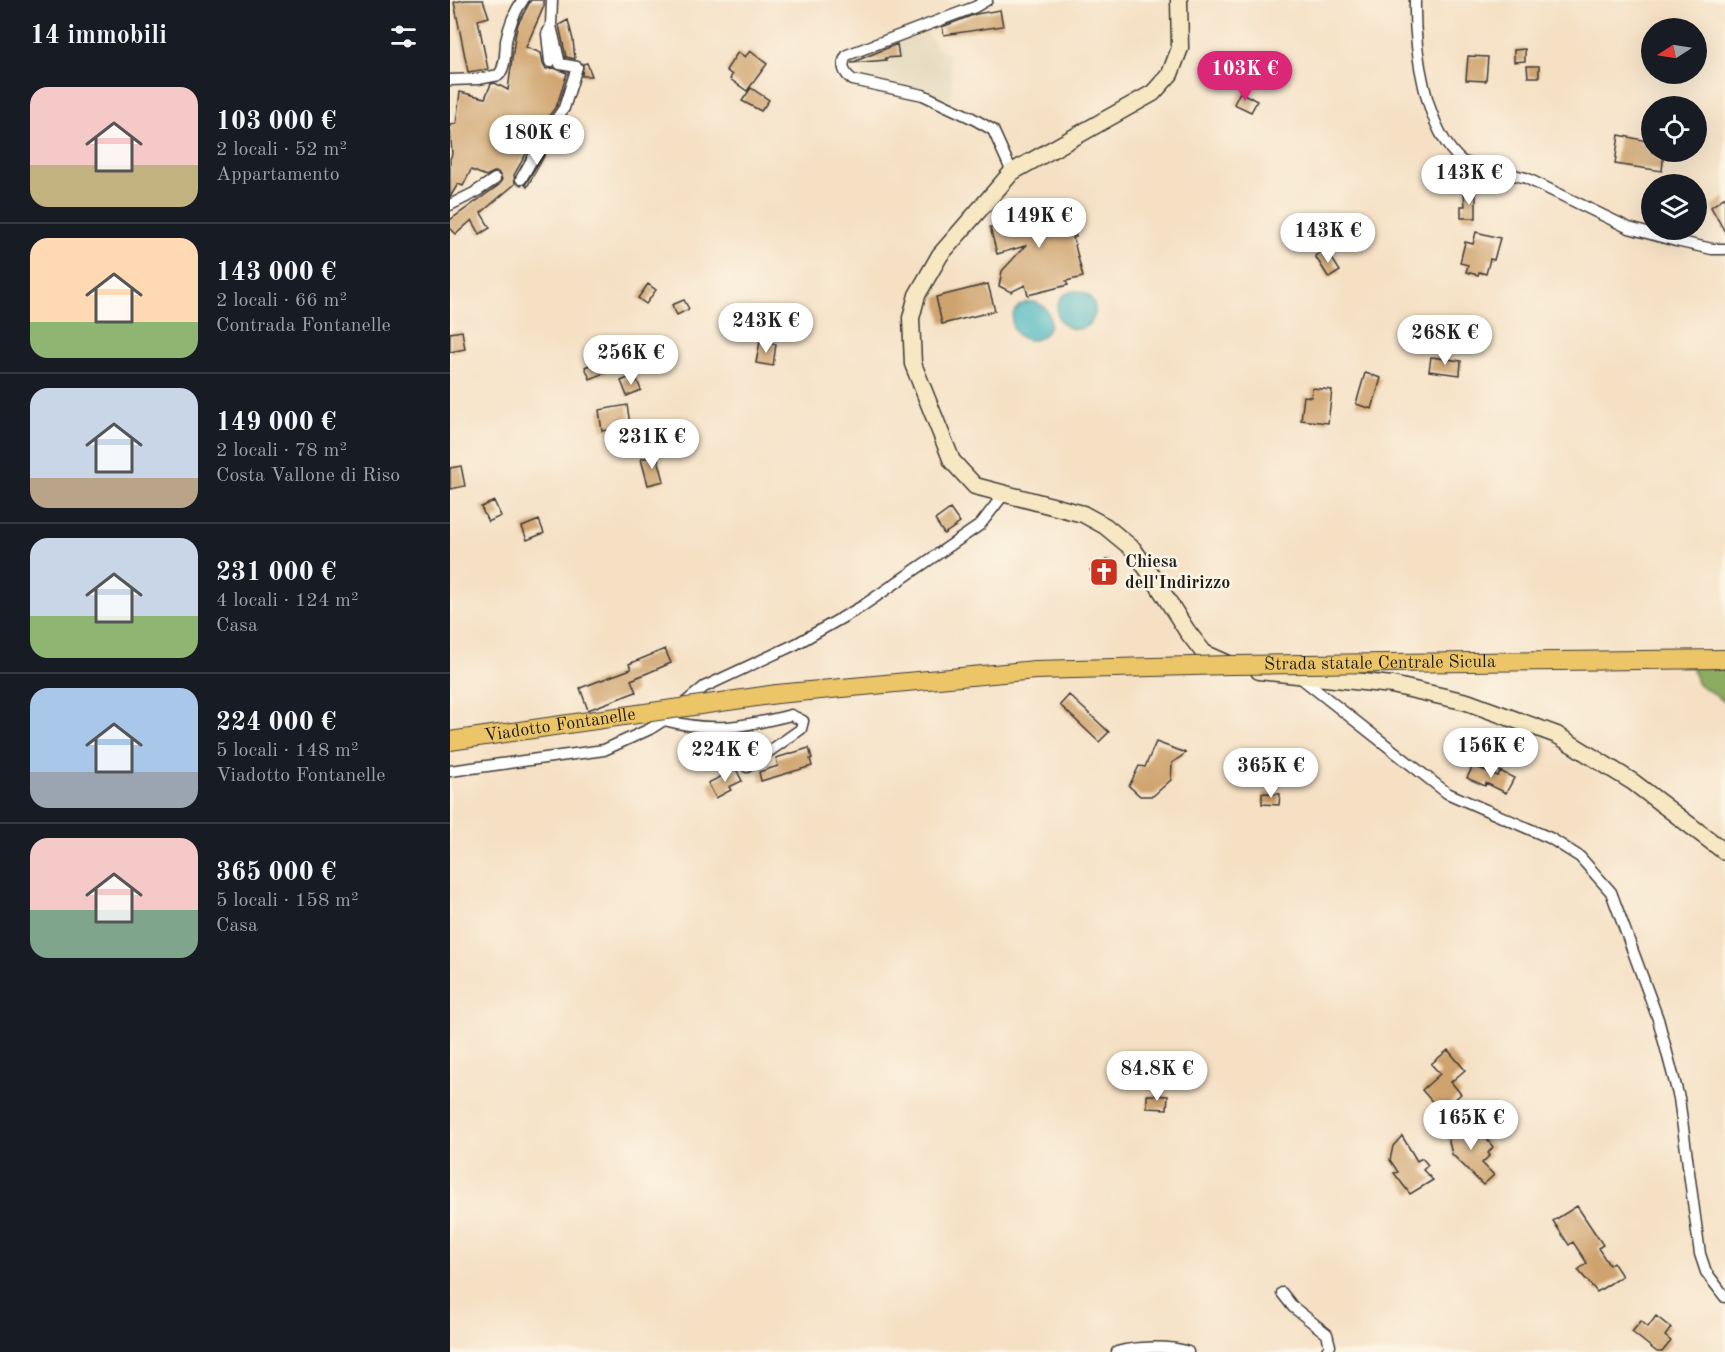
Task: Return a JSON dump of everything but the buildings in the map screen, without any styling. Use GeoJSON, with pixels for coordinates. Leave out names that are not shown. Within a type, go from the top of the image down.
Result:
{"type":"FeatureCollection","features":[{"type":"Feature","properties":{"kind":"main road"},"geometry":{"type":"LineString","coordinates":[[1179,0],[1180,48],[1170,74],[1153,93],[1012,172],[940,255],[916,295],[911,318],[913,364],[952,461],[975,486],[1083,514],[1105,526],[1133,549],[1204,653],[1249,670],[1392,685],[1467,702],[1557,735],[1633,782],[1725,852]]}},
{"type":"Feature","properties":{"kind":"main road","name":"Strada statale Centrale Sicula"},"geometry":{"type":"LineString","coordinates":[[777,694],[1035,670],[1231,665],[1725,659]]}},
{"type":"Feature","properties":{"kind":"main road","name":"Viadotto Fontanelle"},"geometry":{"type":"LineString","coordinates":[[450,741],[777,694]]}},
{"type":"Feature","properties":{"kind":"street"},"geometry":{"type":"LineString","coordinates":[[450,80],[478,79],[499,75],[503,70],[507,38],[515,11],[523,0]]}},
{"type":"Feature","properties":{"kind":"street"},"geometry":{"type":"LineString","coordinates":[[550,62],[547,34],[550,26],[552,0]]}},
{"type":"Feature","properties":{"kind":"street"},"geometry":{"type":"LineString","coordinates":[[987,0],[965,11],[847,55],[843,63],[844,71],[853,80],[923,95],[993,130],[1012,172]]}},
{"type":"Feature","properties":{"kind":"street"},"geometry":{"type":"LineString","coordinates":[[1414,0],[1414,31],[1420,70],[1437,123],[1456,156],[1463,162],[1526,178],[1629,228],[1712,249],[1725,249]]}},
{"type":"Feature","properties":{"kind":"street"},"geometry":{"type":"LineString","coordinates":[[521,179],[564,108],[577,67],[560,64],[550,26]]}},
{"type":"Feature","properties":{"kind":"street"},"geometry":{"type":"LineString","coordinates":[[450,205],[474,193],[495,178]]}},
{"type":"Feature","properties":{"kind":"street"},"geometry":{"type":"LineString","coordinates":[[450,771],[604,750],[664,720],[704,687],[796,644],[861,607],[980,525],[1004,494]]}},
{"type":"Feature","properties":{"kind":"street"},"geometry":{"type":"LineString","coordinates":[[1296,675],[1447,793],[1550,838],[1580,857],[1611,892],[1658,1018],[1679,1098],[1700,1254],[1706,1272],[1725,1297]]}},
{"type":"Feature","properties":{"kind":"street"},"geometry":{"type":"LineString","coordinates":[[664,720],[685,725],[724,728],[750,726],[791,715],[803,721],[801,729],[747,767]]}},
{"type":"Feature","properties":{"kind":"street"},"geometry":{"type":"LineString","coordinates":[[1282,1293],[1293,1307],[1327,1334],[1330,1346],[1326,1352]]}},
{"type":"Feature","properties":{"kind":"street"},"geometry":{"type":"LineString","coordinates":[[1117,1352],[1127,1349],[1178,1348],[1188,1352]]}},
{"type":"Feature","properties":{"kind":"shaded area"},"geometry":{"type":"Polygon","coordinates":[[[924,31],[934,41],[935,48],[948,54],[952,78],[951,101],[924,91],[863,79],[861,58],[924,31]]]}},
{"type":"Feature","properties":{"kind":"green space"},"geometry":{"type":"Polygon","coordinates":[[[1692,666],[1725,667],[1725,702],[1697,683],[1692,666]]]}},
{"type":"Feature","properties":{"kind":"water"},"geometry":{"type":"Polygon","coordinates":[[[1076,291],[1083,292],[1089,297],[1094,303],[1094,317],[1089,323],[1083,328],[1076,329],[1069,328],[1063,323],[1058,317],[1057,310],[1058,303],[1063,297],[1069,292],[1076,291]]]}},
{"type":"Feature","properties":{"kind":"water"},"geometry":{"type":"Polygon","coordinates":[[[1031,302],[1038,303],[1044,308],[1049,314],[1049,328],[1044,334],[1038,339],[1031,340],[1024,339],[1018,334],[1013,328],[1012,321],[1013,314],[1018,308],[1024,303],[1031,302]]]}},
{"type":"Feature","properties":{"kind":"place","name":"Chiesa dell'Indirizzo"},"geometry":{"type":"Point","coordinates":[1104,572]}}]}
